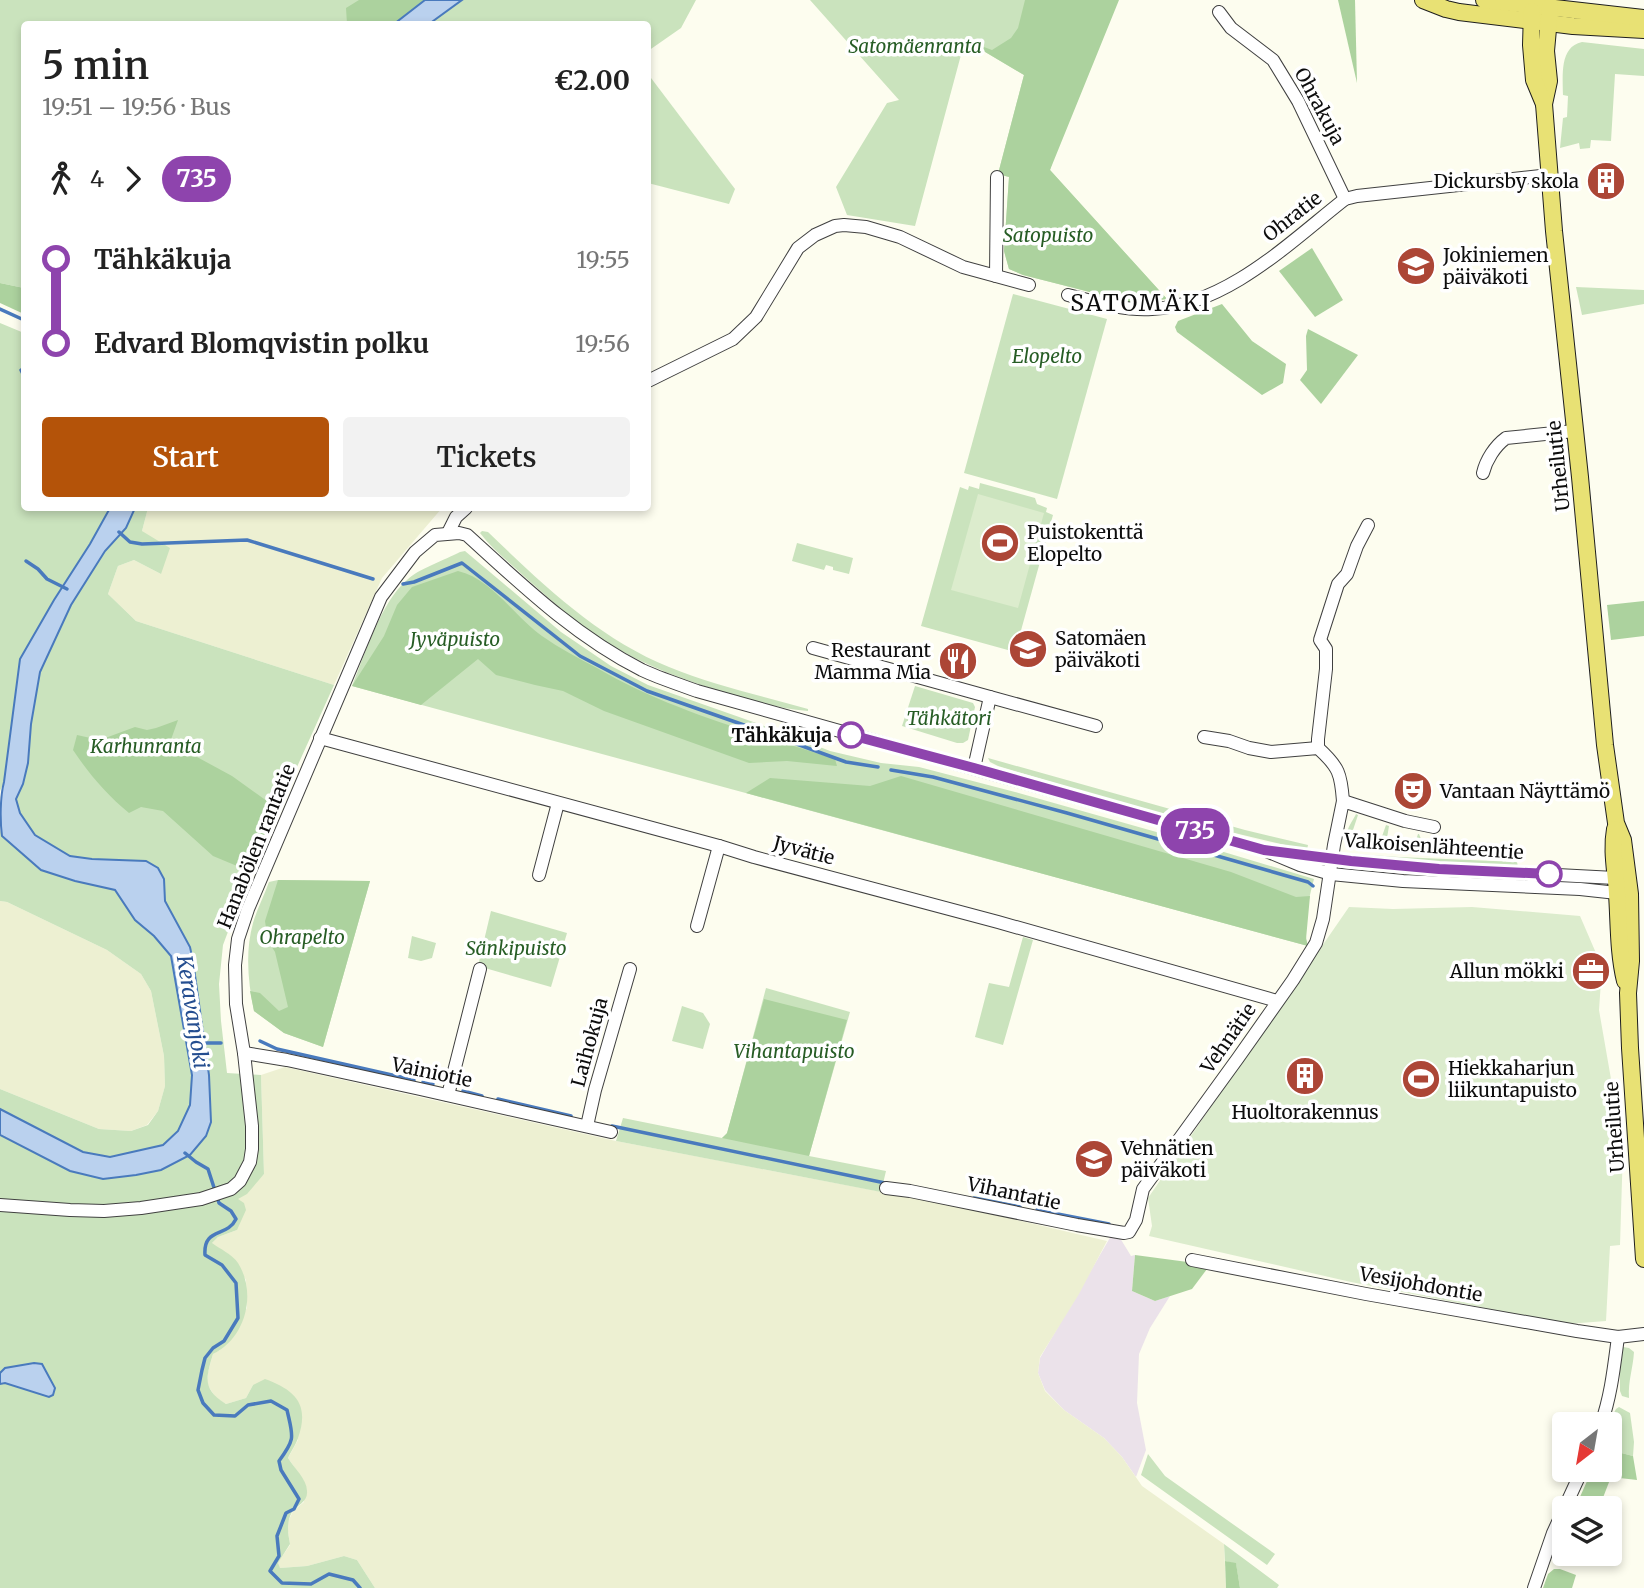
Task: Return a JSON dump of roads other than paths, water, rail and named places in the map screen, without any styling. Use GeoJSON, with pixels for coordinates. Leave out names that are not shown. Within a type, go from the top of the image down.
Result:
{"type":"FeatureCollection","features":[{"type":"Feature","properties":{"kind":"main road"},"geometry":{"type":"LineString","coordinates":[[1423,0],[1459,12],[1541,9],[1573,26],[1644,30]]}},
{"type":"Feature","properties":{"kind":"main road"},"geometry":{"type":"LineString","coordinates":[[1483,0],[1541,9],[1644,18]]}},
{"type":"Feature","properties":{"kind":"main road","name":"Urheilutie"},"geometry":{"type":"LineString","coordinates":[[1541,9],[1531,45],[1534,80],[1544,104],[1605,746],[1616,823],[1613,839],[1630,886],[1630,1048],[1644,1259]]}},
{"type":"Feature","properties":{"kind":"street","name":"Ohrakuja"},"geometry":{"type":"LineString","coordinates":[[1219,12],[1231,28],[1273,60],[1298,101],[1345,199]]}},
{"type":"Feature","properties":{"kind":"street","name":"Ohratie"},"geometry":{"type":"LineString","coordinates":[[1068,295],[1108,305],[1142,309],[1192,302],[1248,274],[1345,199],[1550,175]]}},
{"type":"Feature","properties":{"kind":"street"},"geometry":{"type":"LineString","coordinates":[[996,276],[997,177]]}},
{"type":"Feature","properties":{"kind":"street"},"geometry":{"type":"LineString","coordinates":[[651,379],[733,339],[756,317],[798,248],[815,235],[835,226],[866,228],[900,237],[963,267],[1029,285]]}},
{"type":"Feature","properties":{"kind":"street"},"geometry":{"type":"LineString","coordinates":[[1483,473],[1486,462],[1506,438],[1574,431]]}},
{"type":"Feature","properties":{"kind":"street"},"geometry":{"type":"LineString","coordinates":[[448,533],[456,517],[463,511]]}},
{"type":"Feature","properties":{"kind":"street"},"geometry":{"type":"LineString","coordinates":[[1368,525],[1347,574],[1338,584],[1320,640],[1326,649],[1318,748],[1337,767],[1342,782],[1343,801],[1405,821],[1434,827]]}},
{"type":"Feature","properties":{"kind":"street","name":"Hanabölen rantatie"},"geometry":{"type":"LineString","coordinates":[[0,1205],[104,1211],[141,1208],[201,1199],[225,1192],[235,1186],[245,1174],[252,1149],[252,1126],[236,1004],[235,965],[238,939],[253,897],[382,597],[415,552],[435,534],[448,533]]}},
{"type":"Feature","properties":{"kind":"street","name":"Valkoisenlähteentie"},"geometry":{"type":"LineString","coordinates":[[448,533],[467,535],[564,621],[601,647],[643,670],[697,691],[1264,850],[1331,874],[1404,881],[1585,889],[1630,886]]}},
{"type":"Feature","properties":{"kind":"street"},"geometry":{"type":"LineString","coordinates":[[813,648],[1097,726]]}},
{"type":"Feature","properties":{"kind":"street"},"geometry":{"type":"LineString","coordinates":[[974,768],[990,697]]}},
{"type":"Feature","properties":{"kind":"street"},"geometry":{"type":"LineString","coordinates":[[1204,737],[1270,752],[1318,748]]}},
{"type":"Feature","properties":{"kind":"street","name":"Jyvätie"},"geometry":{"type":"LineString","coordinates":[[320,738],[998,922],[1277,1001]]}},
{"type":"Feature","properties":{"kind":"street","name":"Vehnätie"},"geometry":{"type":"LineString","coordinates":[[1133,1227],[1143,1189],[1293,980],[1316,943],[1323,919],[1343,801]]}},
{"type":"Feature","properties":{"kind":"street"},"geometry":{"type":"LineString","coordinates":[[539,875],[558,803]]}},
{"type":"Feature","properties":{"kind":"street"},"geometry":{"type":"LineString","coordinates":[[697,926],[719,846]]}},
{"type":"Feature","properties":{"kind":"street","name":"Valkoisenlähteentie"},"geometry":{"type":"LineString","coordinates":[[1264,850],[1333,859],[1630,886]]}},
{"type":"Feature","properties":{"kind":"street"},"geometry":{"type":"LineString","coordinates":[[448,1095],[480,969]]}},
{"type":"Feature","properties":{"kind":"street","name":"Laihokuja"},"geometry":{"type":"LineString","coordinates":[[587,1126],[630,969]]}},
{"type":"Feature","properties":{"kind":"street","name":"Vainiotie"},"geometry":{"type":"LineString","coordinates":[[244,1053],[287,1060],[611,1132]]}},
{"type":"Feature","properties":{"kind":"street","name":"Vihantatie"},"geometry":{"type":"LineString","coordinates":[[886,1188],[1077,1226],[1124,1233],[1133,1227]]}},
{"type":"Feature","properties":{"kind":"street","name":"Vesijohdontie"},"geometry":{"type":"LineString","coordinates":[[1192,1259],[1464,1312],[1618,1337],[1644,1334]]}},
{"type":"Feature","properties":{"kind":"street"},"geometry":{"type":"LineString","coordinates":[[1605,1412],[1614,1374],[1618,1337]]}},
{"type":"Feature","properties":{"kind":"street"},"geometry":{"type":"LineString","coordinates":[[1534,1588],[1553,1533],[1576,1482]]}},
{"type":"Feature","properties":{"kind":"water"},"geometry":{"type":"Polygon","coordinates":[[[425,0],[462,0],[433,21],[398,21],[425,0]]]}},
{"type":"Feature","properties":{"kind":"water","name":"Keravanjoki"},"geometry":{"type":"Polygon","coordinates":[[[108,511],[134,511],[126,528],[105,551],[71,605],[40,672],[31,724],[28,763],[16,799],[20,813],[35,835],[70,856],[146,861],[158,868],[164,879],[165,901],[190,947],[193,961],[209,1075],[211,1122],[206,1136],[190,1155],[161,1170],[103,1179],[70,1171],[0,1135],[0,1109],[83,1152],[110,1157],[163,1145],[178,1131],[190,1105],[192,1075],[171,956],[154,936],[135,920],[115,890],[41,870],[2,836],[2,795],[20,659],[108,511]]]}},
{"type":"Feature","properties":{"kind":"water"},"geometry":{"type":"Polygon","coordinates":[[[42,1364],[55,1388],[53,1395],[49,1397],[5,1383],[0,1384],[0,1373],[5,1368],[42,1364]]]}},
{"type":"Feature","properties":{"kind":"waterway"},"geometry":{"type":"LineString","coordinates":[[0,309],[21,319]]}},
{"type":"Feature","properties":{"kind":"waterway"},"geometry":{"type":"LineString","coordinates":[[119,532],[130,542],[142,544],[247,540],[373,579]]}},
{"type":"Feature","properties":{"kind":"waterway"},"geometry":{"type":"LineString","coordinates":[[26,561],[47,579],[67,589]]}},
{"type":"Feature","properties":{"kind":"waterway"},"geometry":{"type":"LineString","coordinates":[[403,584],[462,563],[580,656],[647,691],[846,762],[878,767]]}},
{"type":"Feature","properties":{"kind":"waterway"},"geometry":{"type":"LineString","coordinates":[[891,770],[933,777],[1067,813],[1308,882],[1313,886]]}},
{"type":"Feature","properties":{"kind":"waterway"},"geometry":{"type":"LineString","coordinates":[[260,1041],[277,1049],[414,1080]]}},
{"type":"Feature","properties":{"kind":"waterway","name":"Keravanjoki"},"geometry":{"type":"LineString","coordinates":[[202,1043],[221,1043]]}},
{"type":"Feature","properties":{"kind":"waterway"},"geometry":{"type":"LineString","coordinates":[[423,1082],[433,1084]]}},
{"type":"Feature","properties":{"kind":"waterway"},"geometry":{"type":"LineString","coordinates":[[463,1091],[482,1096]]}},
{"type":"Feature","properties":{"kind":"waterway"},"geometry":{"type":"LineString","coordinates":[[498,1099],[571,1116]]}},
{"type":"Feature","properties":{"kind":"waterway"},"geometry":{"type":"LineString","coordinates":[[612,1126],[885,1183]]}},
{"type":"Feature","properties":{"kind":"waterway"},"geometry":{"type":"LineString","coordinates":[[185,1153],[208,1169],[219,1203],[231,1211],[236,1219],[227,1229],[212,1236],[205,1246],[205,1255],[222,1265],[236,1283],[238,1318],[224,1341],[213,1348],[205,1358],[198,1390],[203,1403],[214,1415],[235,1416],[248,1405],[271,1401],[287,1410],[291,1426],[291,1442],[279,1461],[281,1470],[299,1499],[294,1509],[286,1513],[277,1536],[279,1556],[270,1571],[282,1583],[311,1584],[329,1574],[353,1580],[360,1588]]}},
{"type":"Feature","properties":{"kind":"waterway"},"geometry":{"type":"LineString","coordinates":[[974,1198],[1020,1207]]}},
{"type":"Feature","properties":{"kind":"waterway"},"geometry":{"type":"LineString","coordinates":[[1037,1210],[1109,1224]]}},
{"type":"Feature","properties":{"kind":"place","name":"Dickursby skola"},"geometry":{"type":"Point","coordinates":[1606,181]}},
{"type":"Feature","properties":{"kind":"place","name":"Jokiniemen päiväkoti"},"geometry":{"type":"Point","coordinates":[1416,266]}},
{"type":"Feature","properties":{"kind":"place","name":"Puistokenttä Elopelto"},"geometry":{"type":"Point","coordinates":[1000,543]}},
{"type":"Feature","properties":{"kind":"place","name":"Satomäen päiväkoti"},"geometry":{"type":"Point","coordinates":[1028,649]}},
{"type":"Feature","properties":{"kind":"place","name":"Restaurant Mamma Mia"},"geometry":{"type":"Point","coordinates":[958,661]}},
{"type":"Feature","properties":{"kind":"place","name":"Tähkäkuja"},"geometry":{"type":"Point","coordinates":[851,735]}},
{"type":"Feature","properties":{"kind":"place","name":"Vantaan Näyttämö"},"geometry":{"type":"Point","coordinates":[1413,791]}},
{"type":"Feature","properties":{"kind":"place","name":"Allun mökki"},"geometry":{"type":"Point","coordinates":[1591,971]}},
{"type":"Feature","properties":{"kind":"place","name":"Huoltorakennus"},"geometry":{"type":"Point","coordinates":[1305,1076]}},
{"type":"Feature","properties":{"kind":"place","name":"Hiekkaharjun liikuntapuisto"},"geometry":{"type":"Point","coordinates":[1421,1079]}},
{"type":"Feature","properties":{"kind":"place","name":"Vehnätien päiväkoti"},"geometry":{"type":"Point","coordinates":[1094,1159]}},
{"type":"Feature","properties":{"kind":"district","name":"SATOMÄKI"},"geometry":{"type":"Point","coordinates":[1141,302]}},
{"type":"Feature","properties":{"kind":"park label","name":"Satomäenranta"},"geometry":{"type":"Point","coordinates":[915,46]}},
{"type":"Feature","properties":{"kind":"park label","name":"Satopuisto"},"geometry":{"type":"Point","coordinates":[1048,235]}},
{"type":"Feature","properties":{"kind":"park label","name":"Elopelto"},"geometry":{"type":"Point","coordinates":[1047,356]}},
{"type":"Feature","properties":{"kind":"park label","name":"Jyväpuisto"},"geometry":{"type":"Point","coordinates":[455,639]}},
{"type":"Feature","properties":{"kind":"park label","name":"Tähkätori"},"geometry":{"type":"Point","coordinates":[949,718]}},
{"type":"Feature","properties":{"kind":"park label","name":"Karhunranta"},"geometry":{"type":"Point","coordinates":[146,746]}},
{"type":"Feature","properties":{"kind":"park label","name":"Ohrapelto"},"geometry":{"type":"Point","coordinates":[302,937]}},
{"type":"Feature","properties":{"kind":"park label","name":"Sänkipuisto"},"geometry":{"type":"Point","coordinates":[516,948]}},
{"type":"Feature","properties":{"kind":"park label","name":"Vihantapuisto"},"geometry":{"type":"Point","coordinates":[794,1051]}}]}
